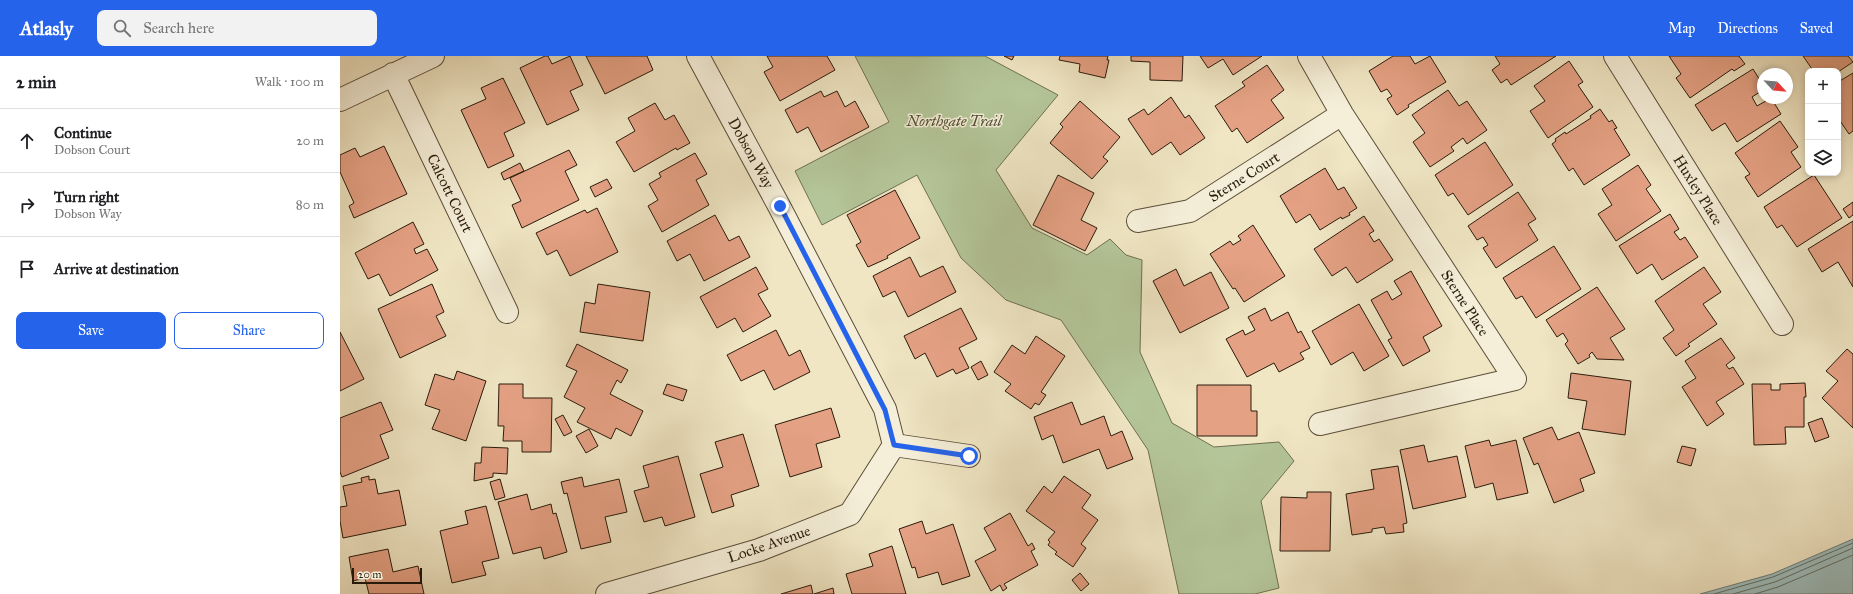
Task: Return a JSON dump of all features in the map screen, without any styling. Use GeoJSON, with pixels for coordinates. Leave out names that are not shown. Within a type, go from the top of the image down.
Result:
{"type":"FeatureCollection","features":[{"type":"Feature","properties":{"kind":"street"},"geometry":{"type":"LineString","coordinates":[[340,100],[433,56]]}},
{"type":"Feature","properties":{"kind":"street","name":"Dobson Way"},"geometry":{"type":"LineString","coordinates":[[698,56],[780,206],[885,410],[894,445]]}},
{"type":"Feature","properties":{"kind":"street","name":"Sterne Place"},"geometry":{"type":"LineString","coordinates":[[1309,56],[1342,114],[1515,379],[1320,424]]}},
{"type":"Feature","properties":{"kind":"street","name":"Huxley Place"},"geometry":{"type":"LineString","coordinates":[[1615,56],[1782,324]]}},
{"type":"Feature","properties":{"kind":"street","name":"Calcott Court"},"geometry":{"type":"LineString","coordinates":[[393,74],[507,312]]}},
{"type":"Feature","properties":{"kind":"street","name":"Sterne Court"},"geometry":{"type":"LineString","coordinates":[[1138,221],[1190,211],[1342,114]]}},
{"type":"Feature","properties":{"kind":"street"},"geometry":{"type":"LineString","coordinates":[[894,445],[969,456]]}},
{"type":"Feature","properties":{"kind":"street","name":"Locke Avenue"},"geometry":{"type":"LineString","coordinates":[[607,594],[759,550],[850,514],[894,445]]}},
{"type":"Feature","properties":{"kind":"green space","name":"Northgate Trail"},"geometry":{"type":"Polygon","coordinates":[[[855,56],[985,56],[1058,95],[996,170],[1032,228],[1087,255],[1110,239],[1126,255],[1142,260],[1140,352],[1172,423],[1214,447],[1279,442],[1294,461],[1261,501],[1279,588],[1255,594],[1179,594],[1148,450],[1061,320],[1006,300],[961,258],[917,175],[822,225],[795,171],[889,122],[855,56]]]}},
{"type":"Feature","properties":{"kind":"water"},"geometry":{"type":"Polygon","coordinates":[[[1853,539],[1853,594],[1700,594],[1772,574],[1853,539]]]}},
{"type":"Feature","properties":{"kind":"building"},"geometry":{"type":"Polygon","coordinates":[[[548,56],[552,64],[570,56],[583,85],[570,91],[579,110],[547,125],[520,68],[548,56]]]}},
{"type":"Feature","properties":{"kind":"building"},"geometry":{"type":"Polygon","coordinates":[[[586,56],[647,56],[653,70],[605,94],[586,56]]]}},
{"type":"Feature","properties":{"kind":"building"},"geometry":{"type":"Polygon","coordinates":[[[767,56],[827,56],[835,70],[780,101],[764,72],[773,67],[767,56]]]}},
{"type":"Feature","properties":{"kind":"building"},"geometry":{"type":"Polygon","coordinates":[[[1004,56],[1014,56],[1012,60],[1004,56]]]}},
{"type":"Feature","properties":{"kind":"building"},"geometry":{"type":"Polygon","coordinates":[[[1060,56],[1108,56],[1107,60],[1109,60],[1105,78],[1079,72],[1080,64],[1059,60],[1060,56]]]}},
{"type":"Feature","properties":{"kind":"building"},"geometry":{"type":"Polygon","coordinates":[[[1131,56],[1183,56],[1182,81],[1150,80],[1150,62],[1131,61],[1131,56]]]}},
{"type":"Feature","properties":{"kind":"building"},"geometry":{"type":"Polygon","coordinates":[[[1200,56],[1262,56],[1233,75],[1223,59],[1208,68],[1200,56]]]}},
{"type":"Feature","properties":{"kind":"building"},"geometry":{"type":"Polygon","coordinates":[[[1393,56],[1410,56],[1415,64],[1430,56],[1446,82],[1408,105],[1409,107],[1397,115],[1387,99],[1392,96],[1387,89],[1381,92],[1369,71],[1393,56]]]}},
{"type":"Feature","properties":{"kind":"building"},"geometry":{"type":"Polygon","coordinates":[[[1495,56],[1556,56],[1511,85],[1507,79],[1501,83],[1492,70],[1500,64],[1495,56]]]}},
{"type":"Feature","properties":{"kind":"building"},"geometry":{"type":"Polygon","coordinates":[[[1669,56],[1739,56],[1745,64],[1734,71],[1732,69],[1690,98],[1676,78],[1681,74],[1669,56]]]}},
{"type":"Feature","properties":{"kind":"building"},"geometry":{"type":"Polygon","coordinates":[[[1803,56],[1848,56],[1853,62],[1841,70],[1841,68],[1811,68],[1803,56]]]}},
{"type":"Feature","properties":{"kind":"building"},"geometry":{"type":"Polygon","coordinates":[[[1569,61],[1583,82],[1578,85],[1593,107],[1548,138],[1530,111],[1545,101],[1534,86],[1569,61]]]}},
{"type":"Feature","properties":{"kind":"building"},"geometry":{"type":"Polygon","coordinates":[[[1267,65],[1284,90],[1271,100],[1284,118],[1247,143],[1237,128],[1232,132],[1215,106],[1245,86],[1242,82],[1267,65]]]}},
{"type":"Feature","properties":{"kind":"building"},"geometry":{"type":"Polygon","coordinates":[[[1753,69],[1757,75],[1757,94],[1752,97],[1757,106],[1760,104],[1775,104],[1781,114],[1737,142],[1725,123],[1712,131],[1695,105],[1753,69]]]}},
{"type":"Feature","properties":{"kind":"building"},"geometry":{"type":"Polygon","coordinates":[[[1853,73],[1853,131],[1849,134],[1841,122],[1841,80],[1853,73]]]}},
{"type":"Feature","properties":{"kind":"building"},"geometry":{"type":"Polygon","coordinates":[[[503,78],[525,123],[504,133],[514,156],[488,168],[461,110],[486,99],[481,88],[503,78]]]}},
{"type":"Feature","properties":{"kind":"building"},"geometry":{"type":"Polygon","coordinates":[[[1448,90],[1459,106],[1467,101],[1487,130],[1467,144],[1463,138],[1451,147],[1454,151],[1430,167],[1413,142],[1425,133],[1412,115],[1448,90]]]}},
{"type":"Feature","properties":{"kind":"building"},"geometry":{"type":"Polygon","coordinates":[[[821,91],[824,97],[837,91],[845,107],[855,101],[869,127],[821,152],[808,127],[797,133],[785,110],[821,91]]]}},
{"type":"Feature","properties":{"kind":"building"},"geometry":{"type":"Polygon","coordinates":[[[1171,97],[1185,118],[1189,115],[1205,138],[1180,155],[1171,142],[1152,155],[1128,119],[1144,109],[1148,115],[1171,97]]]}},
{"type":"Feature","properties":{"kind":"building"},"geometry":{"type":"Polygon","coordinates":[[[1080,101],[1120,137],[1103,157],[1108,161],[1092,179],[1050,143],[1063,127],[1060,124],[1080,101]]]}},
{"type":"Feature","properties":{"kind":"building"},"geometry":{"type":"Polygon","coordinates":[[[655,103],[665,120],[674,115],[690,143],[677,150],[676,148],[634,172],[616,142],[635,131],[628,118],[655,103]]]}},
{"type":"Feature","properties":{"kind":"building"},"geometry":{"type":"Polygon","coordinates":[[[1600,109],[1609,122],[1612,120],[1617,128],[1614,129],[1630,155],[1584,185],[1573,168],[1569,171],[1552,144],[1556,141],[1555,139],[1565,132],[1566,134],[1591,118],[1590,116],[1600,109]]]}},
{"type":"Feature","properties":{"kind":"building"},"geometry":{"type":"Polygon","coordinates":[[[1780,121],[1798,147],[1791,152],[1801,167],[1758,197],[1745,177],[1750,174],[1735,153],[1780,121]]]}},
{"type":"Feature","properties":{"kind":"building"},"geometry":{"type":"Polygon","coordinates":[[[1485,142],[1513,185],[1468,215],[1453,193],[1448,196],[1435,175],[1485,142]]]}},
{"type":"Feature","properties":{"kind":"building"},"geometry":{"type":"Polygon","coordinates":[[[384,146],[407,194],[354,218],[349,206],[354,203],[340,172],[340,155],[355,148],[360,157],[384,146]]]}},
{"type":"Feature","properties":{"kind":"building"},"geometry":{"type":"Polygon","coordinates":[[[569,150],[577,165],[565,171],[579,200],[522,228],[512,205],[521,201],[510,178],[569,150]]]}},
{"type":"Feature","properties":{"kind":"building"},"geometry":{"type":"Polygon","coordinates":[[[695,153],[707,174],[696,180],[709,205],[662,232],[648,206],[658,200],[649,184],[661,177],[659,173],[695,153]]]}},
{"type":"Feature","properties":{"kind":"building"},"geometry":{"type":"Polygon","coordinates":[[[520,163],[524,171],[504,180],[501,173],[520,163]]]}},
{"type":"Feature","properties":{"kind":"building"},"geometry":{"type":"Polygon","coordinates":[[[1638,165],[1651,185],[1646,189],[1661,211],[1616,241],[1598,214],[1612,205],[1602,189],[1638,165]]]}},
{"type":"Feature","properties":{"kind":"building"},"geometry":{"type":"Polygon","coordinates":[[[1325,168],[1338,190],[1344,187],[1357,208],[1349,213],[1350,215],[1342,219],[1341,217],[1320,230],[1310,214],[1296,223],[1280,196],[1325,168]]]}},
{"type":"Feature","properties":{"kind":"building"},"geometry":{"type":"Polygon","coordinates":[[[1058,175],[1094,193],[1081,220],[1097,228],[1085,251],[1033,225],[1058,175]]]}},
{"type":"Feature","properties":{"kind":"building"},"geometry":{"type":"Polygon","coordinates":[[[1815,176],[1842,218],[1797,247],[1782,225],[1777,228],[1764,207],[1815,176]]]}},
{"type":"Feature","properties":{"kind":"building"},"geometry":{"type":"Polygon","coordinates":[[[607,179],[612,188],[595,197],[590,187],[607,179]]]}},
{"type":"Feature","properties":{"kind":"building"},"geometry":{"type":"Polygon","coordinates":[[[895,190],[920,238],[887,256],[888,258],[868,267],[856,245],[861,242],[847,215],[895,190]]]}},
{"type":"Feature","properties":{"kind":"building"},"geometry":{"type":"Polygon","coordinates":[[[1518,192],[1536,219],[1528,224],[1538,240],[1496,268],[1483,248],[1488,245],[1483,237],[1477,240],[1468,226],[1518,192]]]}},
{"type":"Feature","properties":{"kind":"building"},"geometry":{"type":"Polygon","coordinates":[[[1853,202],[1853,215],[1849,218],[1843,209],[1853,202]]]}},
{"type":"Feature","properties":{"kind":"building"},"geometry":{"type":"Polygon","coordinates":[[[597,208],[618,252],[570,276],[557,250],[547,255],[536,233],[585,210],[587,213],[597,208]]]}},
{"type":"Feature","properties":{"kind":"building"},"geometry":{"type":"Polygon","coordinates":[[[1670,214],[1679,229],[1674,232],[1680,240],[1685,237],[1698,257],[1662,280],[1652,264],[1637,274],[1619,246],[1670,214]]]}},
{"type":"Feature","properties":{"kind":"building"},"geometry":{"type":"Polygon","coordinates":[[[715,215],[729,241],[739,236],[750,257],[704,281],[690,254],[677,261],[667,241],[715,215]]]}},
{"type":"Feature","properties":{"kind":"building"},"geometry":{"type":"Polygon","coordinates":[[[1364,216],[1374,231],[1369,234],[1374,242],[1379,239],[1393,260],[1357,283],[1346,267],[1332,276],[1314,249],[1364,216]]]}},
{"type":"Feature","properties":{"kind":"building"},"geometry":{"type":"Polygon","coordinates":[[[1853,221],[1853,287],[1838,262],[1822,272],[1808,249],[1853,221]]]}},
{"type":"Feature","properties":{"kind":"building"},"geometry":{"type":"Polygon","coordinates":[[[413,222],[424,244],[414,249],[416,254],[427,249],[438,270],[390,296],[379,274],[368,279],[355,253],[413,222]]]}},
{"type":"Feature","properties":{"kind":"building"},"geometry":{"type":"Polygon","coordinates":[[[1253,225],[1285,276],[1244,302],[1235,288],[1233,289],[1210,254],[1230,241],[1233,245],[1241,240],[1238,236],[1253,225]]]}},
{"type":"Feature","properties":{"kind":"building"},"geometry":{"type":"Polygon","coordinates":[[[1554,246],[1581,289],[1536,318],[1522,296],[1516,299],[1503,278],[1554,246]]]}},
{"type":"Feature","properties":{"kind":"building"},"geometry":{"type":"Polygon","coordinates":[[[910,257],[920,277],[943,266],[956,292],[908,317],[895,291],[883,297],[873,276],[910,257]]]}},
{"type":"Feature","properties":{"kind":"building"},"geometry":{"type":"Polygon","coordinates":[[[756,267],[768,289],[758,294],[771,316],[743,332],[735,318],[717,328],[700,297],[756,267]]]}},
{"type":"Feature","properties":{"kind":"building"},"geometry":{"type":"Polygon","coordinates":[[[1704,267],[1721,292],[1703,304],[1717,324],[1688,344],[1690,346],[1676,356],[1663,338],[1674,330],[1655,301],[1704,267]]]}},
{"type":"Feature","properties":{"kind":"building"},"geometry":{"type":"Polygon","coordinates":[[[1176,269],[1184,286],[1211,272],[1229,308],[1180,333],[1153,281],[1176,269]]]}},
{"type":"Feature","properties":{"kind":"building"},"geometry":{"type":"Polygon","coordinates":[[[1411,271],[1442,326],[1423,337],[1430,351],[1403,366],[1388,340],[1392,338],[1371,300],[1387,291],[1392,300],[1402,294],[1394,281],[1411,271]]]}},
{"type":"Feature","properties":{"kind":"building"},"geometry":{"type":"Polygon","coordinates":[[[432,284],[444,312],[436,316],[446,336],[400,358],[378,309],[432,284]]]}},
{"type":"Feature","properties":{"kind":"building"},"geometry":{"type":"Polygon","coordinates":[[[598,284],[650,292],[643,341],[580,332],[585,302],[595,304],[598,284]]]}},
{"type":"Feature","properties":{"kind":"building"},"geometry":{"type":"Polygon","coordinates":[[[1597,287],[1625,329],[1610,338],[1624,360],[1597,359],[1592,352],[1589,355],[1590,357],[1578,364],[1565,344],[1568,341],[1563,333],[1557,337],[1546,320],[1597,287]]]}},
{"type":"Feature","properties":{"kind":"building"},"geometry":{"type":"Polygon","coordinates":[[[1359,304],[1389,356],[1364,371],[1353,352],[1331,365],[1312,331],[1359,304]]]}},
{"type":"Feature","properties":{"kind":"building"},"geometry":{"type":"Polygon","coordinates":[[[961,308],[977,339],[959,348],[969,368],[956,374],[953,369],[937,377],[925,353],[915,359],[904,336],[961,308]]]}},
{"type":"Feature","properties":{"kind":"building"},"geometry":{"type":"Polygon","coordinates":[[[1265,308],[1271,321],[1288,312],[1298,333],[1301,331],[1310,348],[1300,353],[1304,359],[1279,372],[1274,363],[1247,377],[1226,339],[1243,330],[1245,335],[1255,330],[1248,317],[1265,308]]]}},
{"type":"Feature","properties":{"kind":"building"},"geometry":{"type":"Polygon","coordinates":[[[776,330],[789,356],[800,350],[810,372],[774,390],[764,370],[741,381],[727,355],[776,330]]]}},
{"type":"Feature","properties":{"kind":"building"},"geometry":{"type":"Polygon","coordinates":[[[340,332],[364,379],[340,391],[340,332]]]}},
{"type":"Feature","properties":{"kind":"building"},"geometry":{"type":"Polygon","coordinates":[[[1036,336],[1065,356],[1041,392],[1046,395],[1039,405],[1035,403],[1031,409],[1005,391],[1011,384],[994,372],[1012,345],[1025,354],[1036,336]]]}},
{"type":"Feature","properties":{"kind":"building"},"geometry":{"type":"Polygon","coordinates":[[[1721,338],[1735,358],[1726,365],[1729,369],[1733,367],[1744,384],[1716,402],[1724,414],[1707,426],[1682,387],[1696,378],[1685,361],[1721,338]]]}},
{"type":"Feature","properties":{"kind":"building"},"geometry":{"type":"Polygon","coordinates":[[[577,344],[628,370],[621,383],[617,380],[610,394],[643,411],[631,436],[616,428],[611,439],[577,422],[585,408],[564,397],[577,371],[566,366],[577,344]]]}},
{"type":"Feature","properties":{"kind":"building"},"geometry":{"type":"Polygon","coordinates":[[[1847,349],[1853,354],[1853,428],[1822,398],[1838,381],[1826,371],[1847,349]]]}},
{"type":"Feature","properties":{"kind":"building"},"geometry":{"type":"Polygon","coordinates":[[[981,361],[988,375],[978,380],[971,367],[981,361]]]}},
{"type":"Feature","properties":{"kind":"building"},"geometry":{"type":"Polygon","coordinates":[[[457,371],[486,381],[466,441],[432,429],[440,410],[425,405],[435,374],[454,380],[457,371]]]}},
{"type":"Feature","properties":{"kind":"building"},"geometry":{"type":"Polygon","coordinates":[[[1571,373],[1631,381],[1625,435],[1582,429],[1587,401],[1568,398],[1571,373]]]}},
{"type":"Feature","properties":{"kind":"building"},"geometry":{"type":"Polygon","coordinates":[[[1805,383],[1806,397],[1804,397],[1804,427],[1785,427],[1786,444],[1754,445],[1752,384],[1771,384],[1771,390],[1780,390],[1780,384],[1805,383]]]}},
{"type":"Feature","properties":{"kind":"building"},"geometry":{"type":"Polygon","coordinates":[[[499,384],[523,384],[523,398],[552,398],[551,452],[522,452],[522,441],[503,441],[504,426],[498,426],[499,384]]]}},
{"type":"Feature","properties":{"kind":"building"},"geometry":{"type":"Polygon","coordinates":[[[667,384],[687,390],[683,401],[663,394],[667,384]]]}},
{"type":"Feature","properties":{"kind":"building"},"geometry":{"type":"Polygon","coordinates":[[[1197,385],[1251,385],[1251,411],[1257,411],[1257,436],[1197,436],[1197,385]]]}},
{"type":"Feature","properties":{"kind":"building"},"geometry":{"type":"Polygon","coordinates":[[[381,402],[393,430],[380,435],[389,458],[342,477],[340,472],[340,418],[381,402]]]}},
{"type":"Feature","properties":{"kind":"building"},"geometry":{"type":"Polygon","coordinates":[[[1072,402],[1081,425],[1104,416],[1111,436],[1122,431],[1133,459],[1107,469],[1099,449],[1063,463],[1053,435],[1042,440],[1034,417],[1072,402]]]}},
{"type":"Feature","properties":{"kind":"building"},"geometry":{"type":"Polygon","coordinates":[[[831,408],[840,437],[816,444],[822,467],[790,477],[775,425],[831,408]]]}},
{"type":"Feature","properties":{"kind":"building"},"geometry":{"type":"Polygon","coordinates":[[[563,415],[572,432],[564,436],[555,419],[563,415]]]}},
{"type":"Feature","properties":{"kind":"building"},"geometry":{"type":"Polygon","coordinates":[[[1822,418],[1829,437],[1815,442],[1808,423],[1822,418]]]}},
{"type":"Feature","properties":{"kind":"building"},"geometry":{"type":"Polygon","coordinates":[[[1552,427],[1558,440],[1579,432],[1595,473],[1580,479],[1584,491],[1554,503],[1538,463],[1534,465],[1523,438],[1552,427]]]}},
{"type":"Feature","properties":{"kind":"building"},"geometry":{"type":"Polygon","coordinates":[[[589,429],[598,446],[586,453],[576,436],[589,429]]]}},
{"type":"Feature","properties":{"kind":"building"},"geometry":{"type":"Polygon","coordinates":[[[743,434],[759,486],[731,495],[734,506],[712,513],[700,474],[723,467],[715,442],[743,434]]]}},
{"type":"Feature","properties":{"kind":"building"},"geometry":{"type":"Polygon","coordinates":[[[1489,440],[1491,446],[1516,440],[1528,493],[1497,500],[1493,483],[1475,488],[1465,446],[1489,440]]]}},
{"type":"Feature","properties":{"kind":"building"},"geometry":{"type":"Polygon","coordinates":[[[1424,445],[1428,462],[1457,456],[1466,497],[1413,509],[1400,450],[1424,445]]]}},
{"type":"Feature","properties":{"kind":"building"},"geometry":{"type":"Polygon","coordinates":[[[1682,446],[1696,449],[1691,466],[1677,462],[1682,446]]]}},
{"type":"Feature","properties":{"kind":"building"},"geometry":{"type":"Polygon","coordinates":[[[482,447],[508,448],[507,474],[493,473],[493,477],[474,481],[475,463],[481,463],[482,447]]]}},
{"type":"Feature","properties":{"kind":"building"},"geometry":{"type":"Polygon","coordinates":[[[678,456],[695,517],[665,526],[662,517],[644,522],[634,491],[649,487],[643,466],[678,456]]]}},
{"type":"Feature","properties":{"kind":"building"},"geometry":{"type":"Polygon","coordinates":[[[1398,466],[1407,523],[1403,524],[1404,532],[1386,534],[1384,527],[1372,529],[1372,532],[1352,535],[1346,494],[1374,489],[1371,470],[1398,466]]]}},
{"type":"Feature","properties":{"kind":"building"},"geometry":{"type":"Polygon","coordinates":[[[369,476],[369,480],[375,479],[378,494],[399,490],[406,525],[343,538],[340,521],[340,507],[347,506],[343,486],[362,482],[361,478],[369,476]]]}},
{"type":"Feature","properties":{"kind":"building"},"geometry":{"type":"Polygon","coordinates":[[[1064,476],[1091,495],[1082,508],[1098,520],[1081,544],[1086,548],[1073,567],[1055,554],[1057,552],[1048,545],[1050,542],[1048,540],[1055,532],[1026,511],[1044,486],[1052,493],[1064,476]]]}},
{"type":"Feature","properties":{"kind":"building"},"geometry":{"type":"Polygon","coordinates":[[[582,477],[584,487],[619,479],[627,512],[605,517],[611,542],[581,549],[567,493],[564,494],[561,482],[582,477]]]}},
{"type":"Feature","properties":{"kind":"building"},"geometry":{"type":"Polygon","coordinates":[[[500,479],[505,497],[495,500],[490,482],[500,479]]]}},
{"type":"Feature","properties":{"kind":"building"},"geometry":{"type":"Polygon","coordinates":[[[1307,492],[1331,492],[1330,551],[1280,551],[1281,497],[1307,498],[1307,492]]]}},
{"type":"Feature","properties":{"kind":"building"},"geometry":{"type":"Polygon","coordinates":[[[527,494],[531,510],[551,504],[553,514],[556,513],[567,552],[544,559],[541,547],[513,554],[498,502],[527,494]]]}},
{"type":"Feature","properties":{"kind":"building"},"geometry":{"type":"Polygon","coordinates":[[[486,506],[499,558],[482,562],[486,575],[452,583],[440,531],[468,524],[465,511],[486,506]]]}},
{"type":"Feature","properties":{"kind":"building"},"geometry":{"type":"Polygon","coordinates":[[[1010,513],[1028,546],[1032,543],[1035,549],[1031,551],[1038,565],[1004,584],[1007,588],[1003,591],[1000,585],[991,591],[975,561],[996,550],[984,528],[1010,513]]]}},
{"type":"Feature","properties":{"kind":"building"},"geometry":{"type":"Polygon","coordinates":[[[922,521],[926,534],[953,524],[970,576],[942,585],[938,572],[918,578],[915,567],[912,568],[899,529],[922,521]]]}},
{"type":"Feature","properties":{"kind":"building"},"geometry":{"type":"Polygon","coordinates":[[[892,546],[906,594],[852,594],[846,574],[873,566],[869,554],[892,546]]]}},
{"type":"Feature","properties":{"kind":"building"},"geometry":{"type":"Polygon","coordinates":[[[388,549],[393,572],[418,566],[424,594],[369,594],[365,578],[353,581],[349,557],[388,549]]]}},
{"type":"Feature","properties":{"kind":"building"},"geometry":{"type":"Polygon","coordinates":[[[1080,573],[1089,584],[1081,591],[1072,580],[1080,573]]]}},
{"type":"Feature","properties":{"kind":"building"},"geometry":{"type":"Polygon","coordinates":[[[811,585],[813,594],[781,594],[811,585]]]}},
{"type":"Feature","properties":{"kind":"building"},"geometry":{"type":"Polygon","coordinates":[[[833,588],[834,594],[814,594],[833,588]]]}},
{"type":"Feature","properties":{"kind":"route"},"geometry":{"type":"LineString","coordinates":[[780,206],[885,410],[894,445],[969,456]]}}]}
